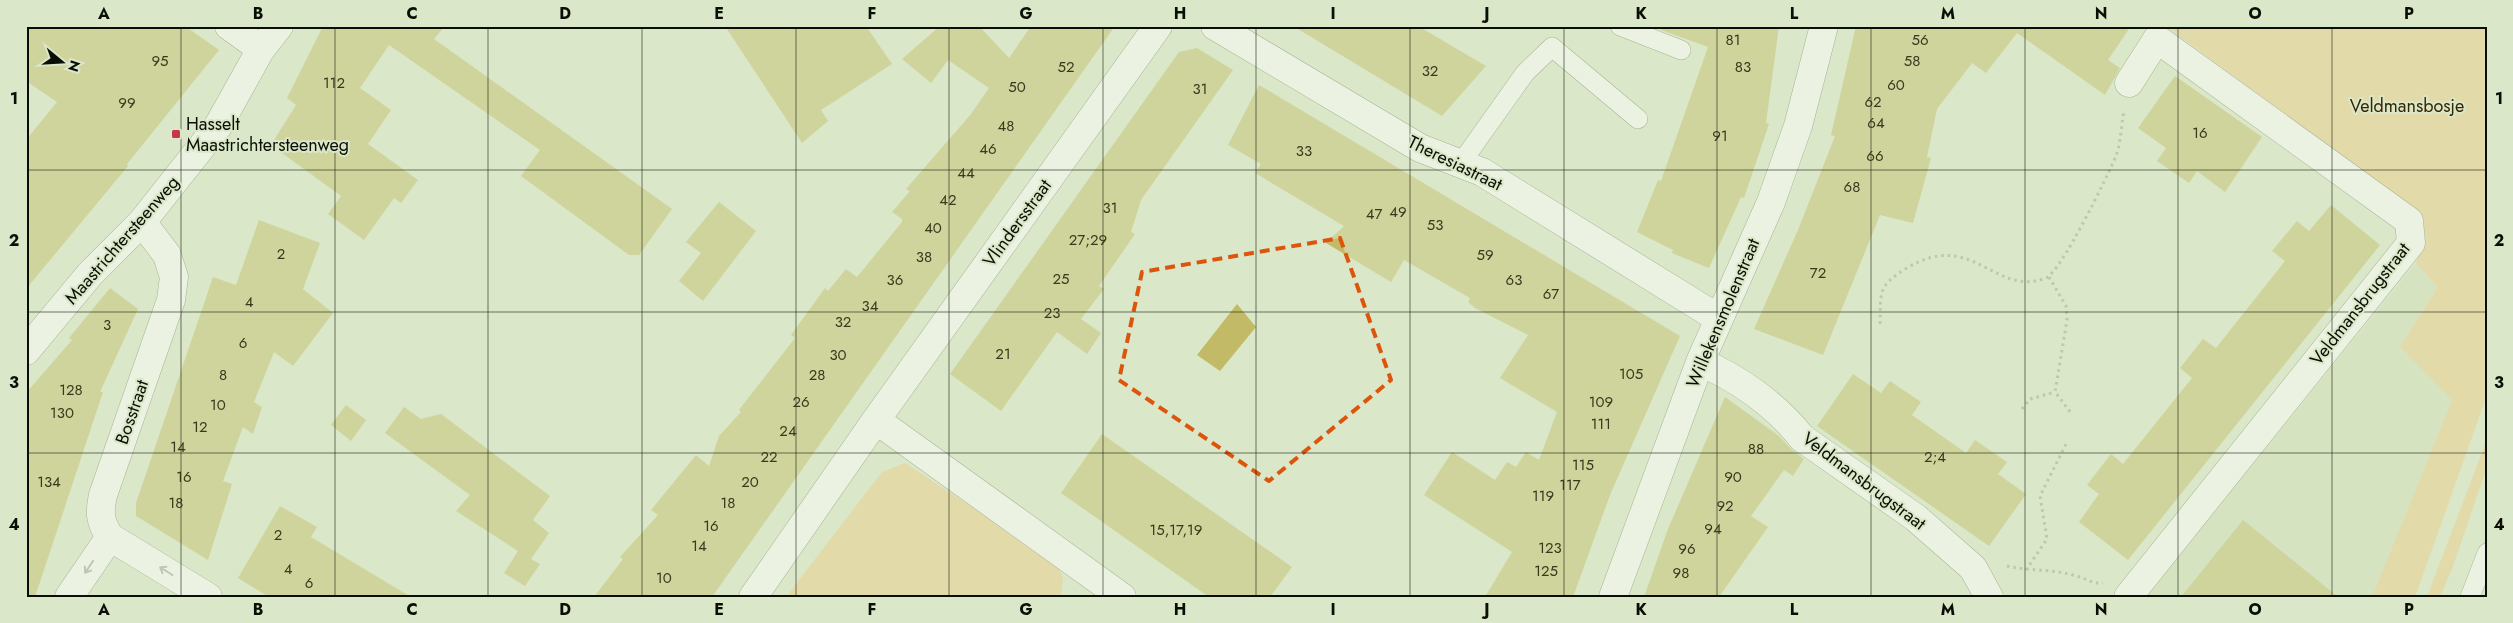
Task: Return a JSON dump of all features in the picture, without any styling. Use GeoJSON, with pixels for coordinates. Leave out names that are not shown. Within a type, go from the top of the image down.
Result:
{"type":"FeatureCollection","features":[{"type":"Feature","properties":{"kind":"street"},"geometry":{"type":"LineString","coordinates":[[229,26],[261,49]]}},
{"type":"Feature","properties":{"kind":"street","name":"Maastrichtersteenweg"},"geometry":{"type":"LineString","coordinates":[[26,351],[90,274],[142,222],[218,126],[261,49],[279,26]]}},
{"type":"Feature","properties":{"kind":"street","name":"Vlindersstraat"},"geometry":{"type":"LineString","coordinates":[[753,597],[876,420],[1158,26]]}},
{"type":"Feature","properties":{"kind":"street","name":"Theresiastraat"},"geometry":{"type":"LineString","coordinates":[[1215,26],[1420,148],[1482,172],[1718,318]]}},
{"type":"Feature","properties":{"kind":"street","name":"Willekensmolenstraat"},"geometry":{"type":"LineString","coordinates":[[1613,597],[1700,362],[1771,202],[1798,126],[1824,26]]}},
{"type":"Feature","properties":{"kind":"street","name":"Veldmansbrugstraat"},"geometry":{"type":"LineString","coordinates":[[2130,83],[2157,39],[2409,221],[2411,243],[2136,586]]}},
{"type":"Feature","properties":{"kind":"street","name":"Bosstraat"},"geometry":{"type":"LineString","coordinates":[[110,537],[101,523],[100,510],[103,495],[171,300],[174,277],[167,255],[142,222]]}},
{"type":"Feature","properties":{"kind":"street","name":"Veldmansbrugstraat"},"geometry":{"type":"LineString","coordinates":[[1700,362],[1727,374],[1743,385],[1789,421],[1802,438],[1916,518],[1973,568],[1989,597]]}},
{"type":"Feature","properties":{"kind":"street"},"geometry":{"type":"LineString","coordinates":[[876,420],[1090,588],[1122,597]]}},
{"type":"Feature","properties":{"kind":"street"},"geometry":{"type":"LineString","coordinates":[[69,597],[110,537],[208,597]]}},
{"type":"Feature","properties":{"kind":"lane"},"geometry":{"type":"LineString","coordinates":[[1620,26],[1681,50]]}},
{"type":"Feature","properties":{"kind":"lane"},"geometry":{"type":"LineString","coordinates":[[1460,163],[1525,73],[1552,47],[1638,119]]}},
{"type":"Feature","properties":{"kind":"lane"},"geometry":{"type":"LineString","coordinates":[[2470,597],[2487,552]]}},
{"type":"Feature","properties":{"kind":"path"},"geometry":{"type":"LineString","coordinates":[[1880,324],[1881,290],[1889,279],[1919,261],[1946,254],[1961,256],[2010,279],[2030,283],[2049,277],[2074,240],[2116,156],[2130,83]]}},
{"type":"Feature","properties":{"kind":"path"},"geometry":{"type":"LineString","coordinates":[[2049,277],[2066,306],[2067,320],[2055,392],[2071,413]]}},
{"type":"Feature","properties":{"kind":"path"},"geometry":{"type":"LineString","coordinates":[[2022,409],[2030,400],[2055,392]]}},
{"type":"Feature","properties":{"kind":"path"},"geometry":{"type":"LineString","coordinates":[[2026,570],[2046,539],[2040,496],[2066,444]]}},
{"type":"Feature","properties":{"kind":"path"},"geometry":{"type":"LineString","coordinates":[[1973,568],[1992,561],[2026,570],[2073,575],[2096,584],[2136,586]]}},
{"type":"Feature","properties":{"kind":"highlighted area"},"geometry":{"type":"Polygon","coordinates":[[[1340,238],[1391,380],[1269,481],[1119,380],[1142,272],[1340,238]]]}},
{"type":"Feature","properties":{"kind":"shaded area"},"geometry":{"type":"Polygon","coordinates":[[[2416,263],[2438,287],[2400,347],[2452,400],[2372,597],[2146,597],[2416,263]]]}},
{"type":"Feature","properties":{"kind":"green space","name":"Veldmansbosje"},"geometry":{"type":"Polygon","coordinates":[[[2166,26],[2263,26],[2267,29],[2269,26],[2487,26],[2487,395],[2415,597],[2372,597],[2452,400],[2400,347],[2438,287],[2416,263],[2426,236],[2417,212],[2166,26]]]}},
{"type":"Feature","properties":{"kind":"green space"},"geometry":{"type":"Polygon","coordinates":[[[2487,439],[2487,467],[2452,569],[2440,597],[2427,597],[2487,439]]]}},
{"type":"Feature","properties":{"kind":"green space"},"geometry":{"type":"Polygon","coordinates":[[[905,463],[1054,561],[1063,577],[1061,597],[786,597],[882,472],[905,463]]]}},
{"type":"Feature","properties":{"kind":"building"},"geometry":{"type":"Polygon","coordinates":[[[26,26],[185,26],[219,50],[127,164],[128,166],[26,289],[26,140],[57,102],[26,81],[26,26]]]}},
{"type":"Feature","properties":{"kind":"building"},"geometry":{"type":"Polygon","coordinates":[[[323,26],[445,26],[434,39],[672,209],[639,255],[629,255],[521,176],[540,150],[389,45],[360,88],[391,110],[368,144],[418,180],[401,203],[394,198],[364,240],[328,214],[341,196],[271,145],[296,105],[287,98],[323,26]]]}},
{"type":"Feature","properties":{"kind":"building"},"geometry":{"type":"Polygon","coordinates":[[[725,26],[866,26],[892,64],[821,110],[828,121],[802,143],[725,26]]]}},
{"type":"Feature","properties":{"kind":"building"},"geometry":{"type":"Polygon","coordinates":[[[940,26],[979,26],[1009,58],[1031,26],[1115,26],[712,597],[594,597],[623,559],[620,557],[658,515],[651,510],[696,455],[709,466],[719,436],[741,412],[739,410],[795,338],[791,335],[825,288],[828,291],[846,269],[857,277],[902,222],[902,219],[892,212],[910,191],[906,189],[971,114],[989,88],[948,60],[931,83],[902,59],[940,26]]]}},
{"type":"Feature","properties":{"kind":"building"},"geometry":{"type":"Polygon","coordinates":[[[1293,26],[1418,26],[1486,66],[1442,116],[1293,26]]]}},
{"type":"Feature","properties":{"kind":"building"},"geometry":{"type":"Polygon","coordinates":[[[1662,26],[1779,26],[1766,123],[1769,124],[1744,198],[1741,197],[1709,268],[1672,253],[1673,250],[1637,232],[1658,180],[1661,181],[1708,47],[1661,30],[1662,26]]]}},
{"type":"Feature","properties":{"kind":"building"},"geometry":{"type":"Polygon","coordinates":[[[1856,26],[2131,26],[2108,60],[2120,68],[2105,95],[2017,33],[1986,73],[1972,63],[1937,109],[1927,157],[1931,158],[1913,223],[1880,215],[1823,355],[1754,329],[1798,230],[1835,136],[1831,135],[1856,26]]]}},
{"type":"Feature","properties":{"kind":"building"},"geometry":{"type":"Polygon","coordinates":[[[1197,48],[1233,70],[1141,200],[1131,232],[1135,234],[1099,286],[1104,289],[1081,319],[1101,333],[1087,354],[1057,332],[1001,411],[950,374],[1179,52],[1197,48]]]}},
{"type":"Feature","properties":{"kind":"building"},"geometry":{"type":"Polygon","coordinates":[[[2175,76],[2262,137],[2225,192],[2197,171],[2189,183],[2157,161],[2166,148],[2138,128],[2175,76]]]}},
{"type":"Feature","properties":{"kind":"building"},"geometry":{"type":"Polygon","coordinates":[[[1259,85],[1680,336],[1610,495],[1573,597],[1485,597],[1512,552],[1424,495],[1452,452],[1495,480],[1507,462],[1516,467],[1526,452],[1539,460],[1557,412],[1500,378],[1528,335],[1475,308],[1468,302],[1470,298],[1404,260],[1391,282],[1326,243],[1344,226],[1255,173],[1261,164],[1228,145],[1259,85]]]}},
{"type":"Feature","properties":{"kind":"building"},"geometry":{"type":"Polygon","coordinates":[[[719,202],[756,231],[703,301],[679,281],[701,253],[686,242],[719,202]]]}},
{"type":"Feature","properties":{"kind":"building"},"geometry":{"type":"Polygon","coordinates":[[[2331,205],[2380,245],[2128,560],[2079,522],[2099,494],[2087,485],[2111,454],[2123,464],[2192,378],[2180,368],[2203,339],[2216,348],[2285,261],[2272,251],[2297,221],[2309,231],[2331,205]]]}},
{"type":"Feature","properties":{"kind":"building"},"geometry":{"type":"Polygon","coordinates":[[[259,220],[320,243],[303,289],[333,313],[293,366],[274,352],[254,402],[262,407],[253,434],[243,427],[223,481],[232,484],[208,560],[136,516],[136,503],[213,277],[236,285],[259,220]]]}},
{"type":"Feature","properties":{"kind":"building"},"geometry":{"type":"Polygon","coordinates":[[[110,288],[138,309],[100,392],[103,392],[35,597],[26,597],[26,393],[72,340],[69,338],[110,288]]]}},
{"type":"Feature","properties":{"kind":"building"},"geometry":{"type":"Polygon","coordinates":[[[1237,304],[1256,327],[1220,371],[1197,355],[1237,304]]]}},
{"type":"Feature","properties":{"kind":"building"},"geometry":{"type":"Polygon","coordinates":[[[1853,374],[1881,393],[1890,381],[1921,402],[1912,415],[1966,453],[1975,440],[2007,462],[1998,474],[2026,494],[1989,546],[1817,426],[1853,374]]]}},
{"type":"Feature","properties":{"kind":"building"},"geometry":{"type":"Polygon","coordinates":[[[1725,397],[1779,436],[1804,459],[1793,476],[1784,470],[1751,516],[1768,527],[1719,597],[1644,597],[1668,529],[1725,397]]]}},
{"type":"Feature","properties":{"kind":"building"},"geometry":{"type":"Polygon","coordinates":[[[346,405],[366,420],[351,441],[331,425],[346,405]]]}},
{"type":"Feature","properties":{"kind":"building"},"geometry":{"type":"Polygon","coordinates":[[[404,407],[421,419],[441,414],[550,496],[533,520],[549,533],[531,559],[540,564],[525,586],[504,573],[518,551],[456,511],[470,495],[385,433],[404,407]]]}},
{"type":"Feature","properties":{"kind":"building"},"geometry":{"type":"Polygon","coordinates":[[[1102,434],[1292,567],[1270,597],[1209,597],[1061,493],[1102,434]]]}},
{"type":"Feature","properties":{"kind":"building"},"geometry":{"type":"Polygon","coordinates":[[[280,506],[317,527],[311,537],[411,597],[269,597],[238,578],[280,506]]]}},
{"type":"Feature","properties":{"kind":"building"},"geometry":{"type":"Polygon","coordinates":[[[2243,520],[2338,597],[2181,597],[2243,520]]]}},
{"type":"Feature","properties":{"kind":"place","name":"Hasselt Maastrichtersteenweg"},"geometry":{"type":"Point","coordinates":[176,134]}}]}
